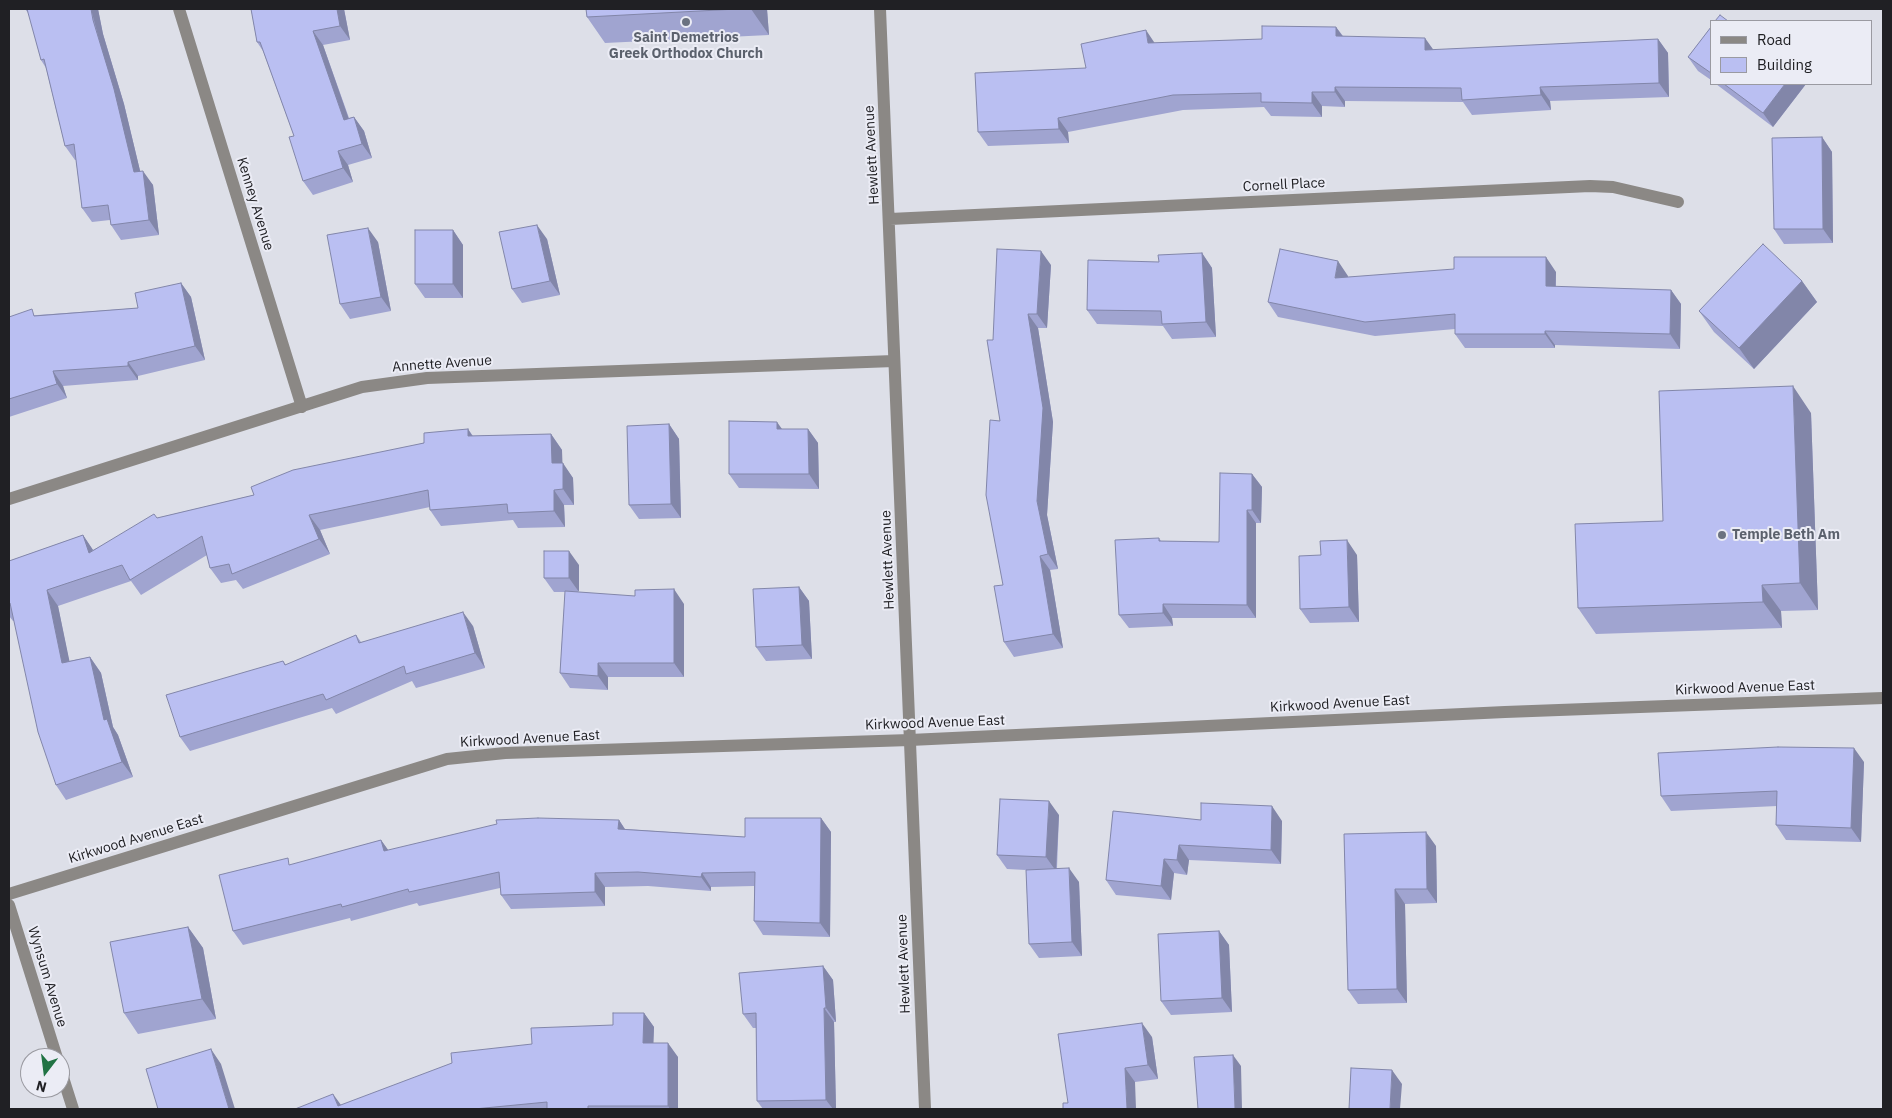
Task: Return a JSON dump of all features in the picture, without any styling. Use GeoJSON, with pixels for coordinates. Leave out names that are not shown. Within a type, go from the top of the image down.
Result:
{"type":"FeatureCollection","features":[{"type":"Feature","properties":{"kind":"street","name":"Kenney Avenue"},"geometry":{"type":"LineString","coordinates":[[179,9],[302,408]]}},
{"type":"Feature","properties":{"kind":"street","name":"Hewlett Avenue"},"geometry":{"type":"LineString","coordinates":[[880,9],[925,1109]]}},
{"type":"Feature","properties":{"kind":"street","name":"Cornell Place"},"geometry":{"type":"LineString","coordinates":[[890,219],[1590,186],[1613,187],[1678,202]]}},
{"type":"Feature","properties":{"kind":"street","name":"Annette Avenue"},"geometry":{"type":"LineString","coordinates":[[9,498],[302,408],[362,387],[427,378],[894,361]]}},
{"type":"Feature","properties":{"kind":"street","name":"Kirkwood Avenue East"},"geometry":{"type":"LineString","coordinates":[[9,894],[447,759],[505,753],[910,740],[1506,712],[1883,698]]}},
{"type":"Feature","properties":{"kind":"street","name":"Wynsum Avenue"},"geometry":{"type":"LineString","coordinates":[[9,905],[54,1048]]}},
{"type":"Feature","properties":{"kind":"building"},"geometry":{"type":"Polygon","coordinates":[[[27,9],[91,9],[114,89],[134,172],[143,171],[149,220],[111,225],[108,205],[82,208],[74,144],[65,146],[44,59],[41,60],[27,9]]]}},
{"type":"Feature","properties":{"kind":"building"},"geometry":{"type":"Polygon","coordinates":[[[251,9],[337,9],[340,26],[313,31],[344,120],[354,117],[362,144],[338,151],[343,168],[303,181],[289,137],[294,136],[260,42],[257,42],[251,9]]]}},
{"type":"Feature","properties":{"kind":"building"},"geometry":{"type":"Polygon","coordinates":[[[586,9],[737,9],[587,17],[586,9]]]}},
{"type":"Feature","properties":{"kind":"building"},"geometry":{"type":"Polygon","coordinates":[[[1720,15],[1727,20],[1716,20],[1720,15]]]}},
{"type":"Feature","properties":{"kind":"building"},"geometry":{"type":"Polygon","coordinates":[[[1262,26],[1336,27],[1336,36],[1425,38],[1425,50],[1658,39],[1659,83],[1540,87],[1541,95],[1462,100],[1461,88],[1335,87],[1335,92],[1312,92],[1312,103],[1261,102],[1261,93],[1173,95],[1058,118],[1059,129],[978,132],[975,73],[1086,68],[1081,44],[1146,30],[1148,43],[1262,39],[1262,26]]]}},
{"type":"Feature","properties":{"kind":"building"},"geometry":{"type":"Polygon","coordinates":[[[1710,28],[1710,72],[1688,57],[1710,28]]]}},
{"type":"Feature","properties":{"kind":"building"},"geometry":{"type":"Polygon","coordinates":[[[1725,85],[1784,85],[1763,113],[1725,85]]]}},
{"type":"Feature","properties":{"kind":"building"},"geometry":{"type":"Polygon","coordinates":[[[1822,137],[1823,229],[1774,229],[1772,138],[1822,137]]]}},
{"type":"Feature","properties":{"kind":"building"},"geometry":{"type":"Polygon","coordinates":[[[537,225],[550,281],[512,289],[499,232],[537,225]]]}},
{"type":"Feature","properties":{"kind":"building"},"geometry":{"type":"Polygon","coordinates":[[[368,228],[381,297],[340,304],[327,235],[368,228]]]}},
{"type":"Feature","properties":{"kind":"building"},"geometry":{"type":"Polygon","coordinates":[[[415,230],[453,230],[453,284],[415,284],[415,230]]]}},
{"type":"Feature","properties":{"kind":"building"},"geometry":{"type":"Polygon","coordinates":[[[1763,244],[1802,281],[1739,348],[1699,311],[1763,244]]]}},
{"type":"Feature","properties":{"kind":"building"},"geometry":{"type":"Polygon","coordinates":[[[997,249],[1041,251],[1037,314],[1028,314],[1043,408],[1037,501],[1048,554],[1040,556],[1053,634],[1004,642],[994,586],[1003,585],[986,495],[990,420],[1000,421],[987,340],[993,340],[997,249]]]}},
{"type":"Feature","properties":{"kind":"building"},"geometry":{"type":"Polygon","coordinates":[[[1280,249],[1338,261],[1335,278],[1454,269],[1454,257],[1546,257],[1546,286],[1671,290],[1670,334],[1545,331],[1545,334],[1455,334],[1455,314],[1365,322],[1268,302],[1280,249]]]}},
{"type":"Feature","properties":{"kind":"building"},"geometry":{"type":"Polygon","coordinates":[[[1202,253],[1206,322],[1162,324],[1161,311],[1087,310],[1088,260],[1159,262],[1158,255],[1202,253]]]}},
{"type":"Feature","properties":{"kind":"building"},"geometry":{"type":"Polygon","coordinates":[[[181,283],[195,346],[128,362],[128,366],[53,371],[57,384],[9,399],[9,317],[32,309],[34,316],[138,308],[135,293],[181,283]]]}},
{"type":"Feature","properties":{"kind":"building"},"geometry":{"type":"Polygon","coordinates":[[[1793,386],[1800,583],[1762,585],[1763,602],[1578,608],[1575,524],[1663,521],[1659,391],[1793,386]]]}},
{"type":"Feature","properties":{"kind":"building"},"geometry":{"type":"Polygon","coordinates":[[[729,421],[777,422],[777,429],[808,429],[809,474],[729,474],[729,421]]]}},
{"type":"Feature","properties":{"kind":"building"},"geometry":{"type":"Polygon","coordinates":[[[669,424],[671,504],[629,505],[627,426],[669,424]]]}},
{"type":"Feature","properties":{"kind":"building"},"geometry":{"type":"Polygon","coordinates":[[[468,429],[468,436],[551,434],[552,463],[563,463],[563,489],[554,490],[554,511],[508,513],[507,504],[430,510],[428,490],[309,515],[319,539],[232,574],[229,564],[210,568],[202,536],[130,580],[122,565],[47,590],[62,663],[90,657],[104,720],[107,719],[122,762],[56,785],[38,732],[9,604],[9,561],[83,535],[89,553],[154,514],[157,518],[254,495],[251,487],[293,470],[424,443],[424,433],[468,429]]]}},
{"type":"Feature","properties":{"kind":"building"},"geometry":{"type":"Polygon","coordinates":[[[1220,473],[1252,474],[1252,510],[1247,510],[1247,605],[1163,604],[1163,613],[1119,615],[1115,540],[1159,538],[1159,541],[1219,542],[1220,473]]]}},
{"type":"Feature","properties":{"kind":"building"},"geometry":{"type":"Polygon","coordinates":[[[1347,540],[1349,607],[1300,609],[1299,556],[1321,555],[1320,541],[1347,540]]]}},
{"type":"Feature","properties":{"kind":"building"},"geometry":{"type":"Polygon","coordinates":[[[544,551],[569,551],[569,578],[544,578],[544,551]]]}},
{"type":"Feature","properties":{"kind":"building"},"geometry":{"type":"Polygon","coordinates":[[[799,587],[802,645],[756,647],[753,589],[799,587]]]}},
{"type":"Feature","properties":{"kind":"building"},"geometry":{"type":"Polygon","coordinates":[[[674,589],[674,663],[598,663],[598,676],[560,673],[565,591],[635,596],[635,590],[674,589]]]}},
{"type":"Feature","properties":{"kind":"building"},"geometry":{"type":"Polygon","coordinates":[[[463,612],[475,653],[406,674],[404,666],[326,700],[323,694],[180,737],[166,695],[283,661],[285,665],[356,635],[359,643],[463,612]]]}},
{"type":"Feature","properties":{"kind":"building"},"geometry":{"type":"Polygon","coordinates":[[[1778,747],[1854,748],[1851,828],[1776,825],[1777,791],[1661,796],[1658,753],[1778,747]]]}},
{"type":"Feature","properties":{"kind":"building"},"geometry":{"type":"Polygon","coordinates":[[[1000,799],[1049,801],[1046,857],[997,855],[1000,799]]]}},
{"type":"Feature","properties":{"kind":"building"},"geometry":{"type":"Polygon","coordinates":[[[1201,803],[1272,806],[1271,850],[1179,845],[1177,860],[1164,859],[1161,886],[1106,880],[1113,811],[1201,820],[1201,803]]]}},
{"type":"Feature","properties":{"kind":"building"},"geometry":{"type":"Polygon","coordinates":[[[538,818],[619,820],[618,829],[745,837],[745,818],[821,818],[820,923],[754,921],[755,872],[702,873],[701,877],[638,872],[595,873],[595,892],[501,895],[499,872],[409,892],[408,889],[342,907],[341,904],[233,931],[219,875],[288,858],[289,865],[381,840],[384,851],[497,824],[496,820],[538,818]]]}},
{"type":"Feature","properties":{"kind":"building"},"geometry":{"type":"Polygon","coordinates":[[[1426,832],[1427,889],[1395,889],[1397,989],[1348,990],[1344,834],[1426,832]]]}},
{"type":"Feature","properties":{"kind":"building"},"geometry":{"type":"Polygon","coordinates":[[[1069,868],[1072,942],[1029,944],[1026,870],[1069,868]]]}},
{"type":"Feature","properties":{"kind":"building"},"geometry":{"type":"Polygon","coordinates":[[[188,927],[202,999],[124,1013],[110,942],[188,927]]]}},
{"type":"Feature","properties":{"kind":"building"},"geometry":{"type":"Polygon","coordinates":[[[1219,931],[1222,998],[1161,1001],[1158,934],[1219,931]]]}},
{"type":"Feature","properties":{"kind":"building"},"geometry":{"type":"Polygon","coordinates":[[[823,966],[826,1008],[824,1008],[826,1100],[757,1101],[756,1013],[743,1014],[739,973],[823,966]]]}},
{"type":"Feature","properties":{"kind":"building"},"geometry":{"type":"Polygon","coordinates":[[[613,1013],[644,1013],[643,1043],[668,1043],[668,1106],[588,1106],[588,1109],[547,1109],[547,1102],[474,1109],[295,1109],[333,1094],[338,1106],[452,1063],[451,1053],[532,1044],[531,1028],[613,1025],[613,1013]]]}},
{"type":"Feature","properties":{"kind":"building"},"geometry":{"type":"Polygon","coordinates":[[[1142,1023],[1148,1065],[1125,1068],[1127,1109],[1063,1109],[1063,1103],[1068,1103],[1058,1034],[1142,1023]]]}},
{"type":"Feature","properties":{"kind":"building"},"geometry":{"type":"Polygon","coordinates":[[[211,1049],[229,1109],[158,1109],[146,1069],[211,1049]]]}},
{"type":"Feature","properties":{"kind":"building"},"geometry":{"type":"Polygon","coordinates":[[[1233,1055],[1235,1109],[1198,1109],[1194,1057],[1233,1055]]]}},
{"type":"Feature","properties":{"kind":"building"},"geometry":{"type":"Polygon","coordinates":[[[1351,1068],[1392,1070],[1390,1109],[1349,1109],[1351,1068]]]}},
{"type":"Feature","properties":{"kind":"place","name":"Saint Demetrios Greek Orthodox Church"},"geometry":{"type":"Point","coordinates":[686,22]}},
{"type":"Feature","properties":{"kind":"place","name":"Temple Beth Am"},"geometry":{"type":"Point","coordinates":[1722,535]}}]}
